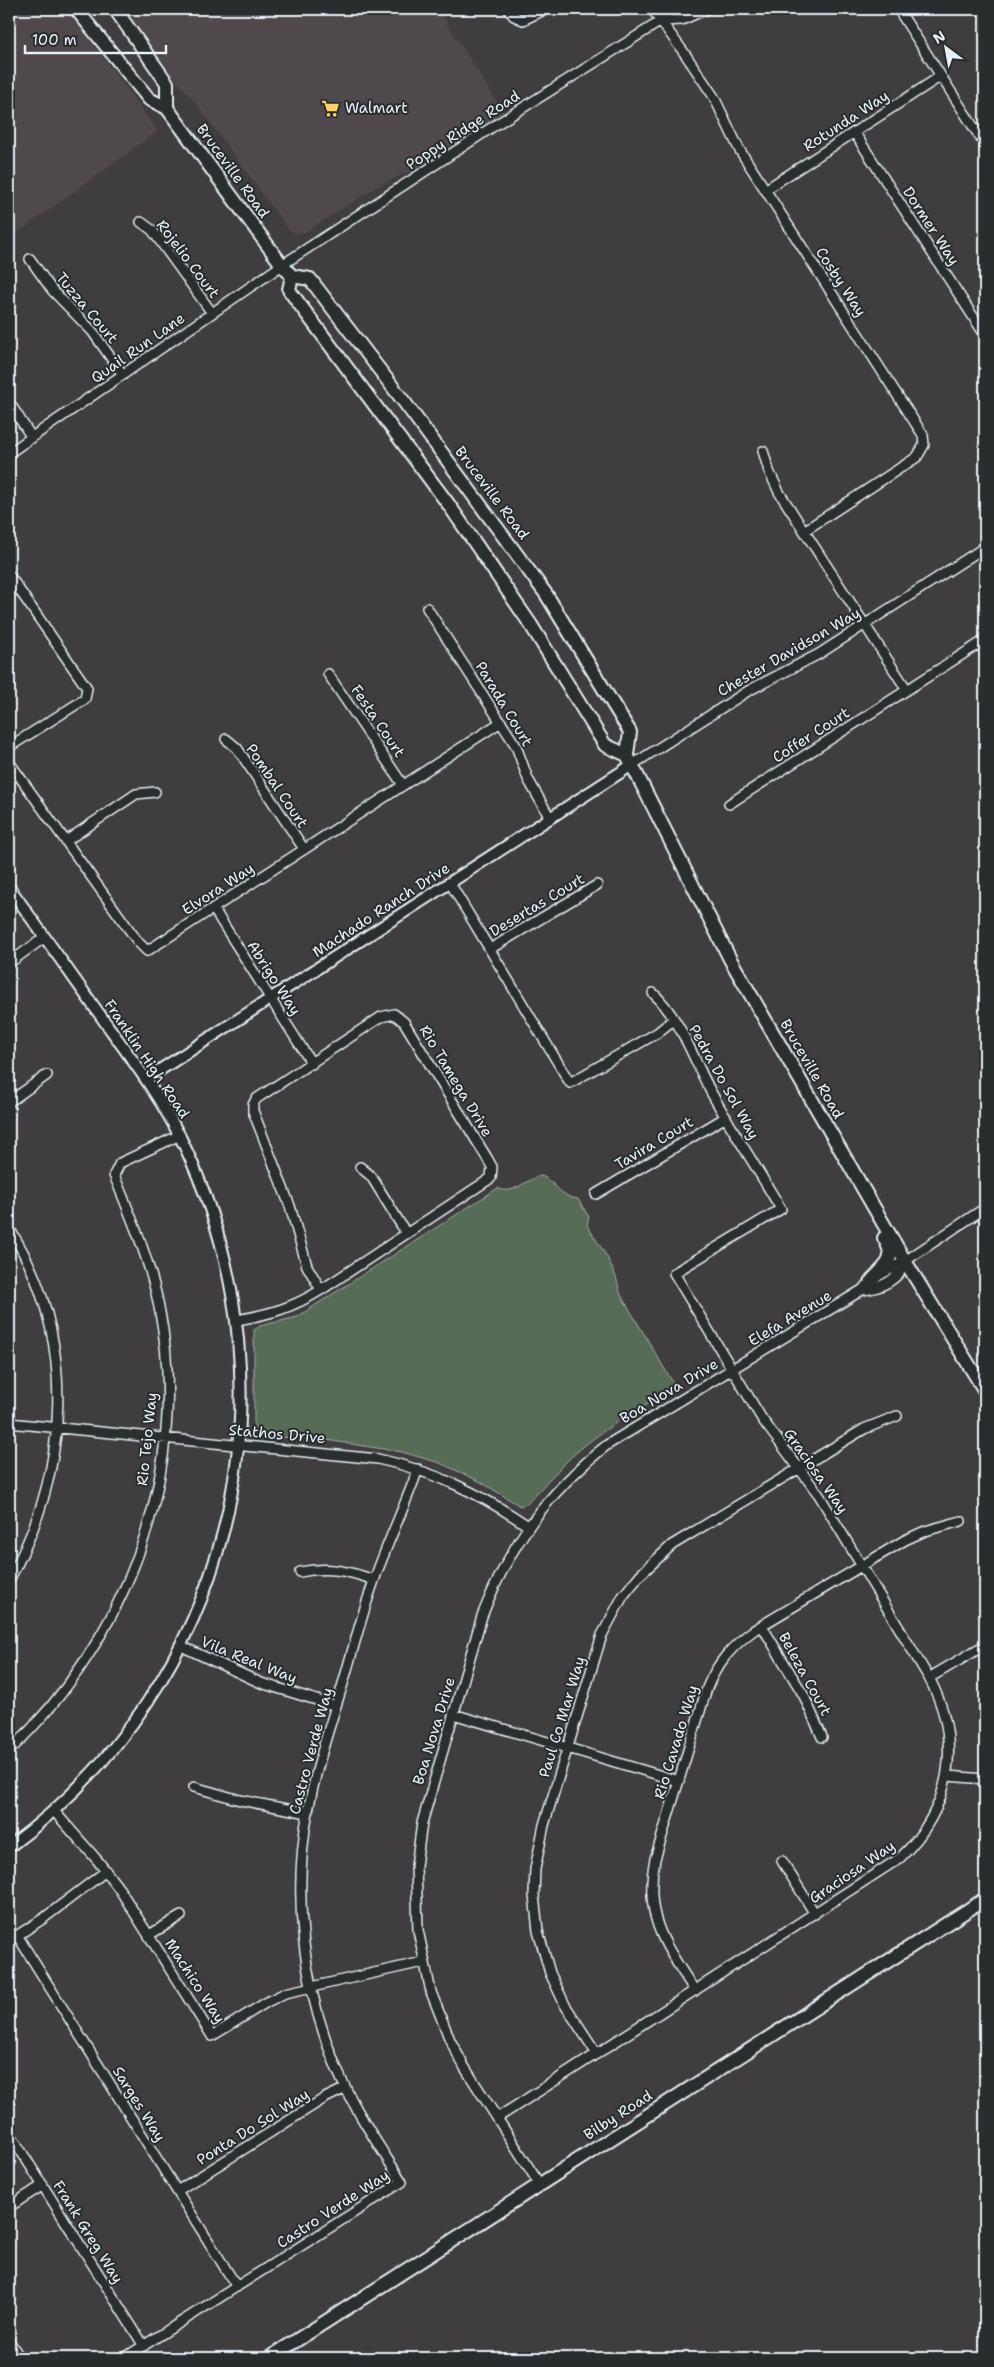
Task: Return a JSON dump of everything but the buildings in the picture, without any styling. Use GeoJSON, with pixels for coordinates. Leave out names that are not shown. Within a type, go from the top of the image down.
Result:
{"type":"FeatureCollection","features":[{"type":"Feature","properties":{"kind":"main road","name":"Bruceville Road"},"geometry":{"type":"LineString","coordinates":[[76,9],[149,99],[167,108],[282,265],[292,276],[310,280],[546,594],[630,732],[630,760],[730,959],[883,1224],[985,1391]]}},
{"type":"Feature","properties":{"kind":"main road"},"geometry":{"type":"LineString","coordinates":[[115,9],[167,83],[167,108]]}},
{"type":"Feature","properties":{"kind":"main road"},"geometry":{"type":"LineString","coordinates":[[292,276],[289,290],[449,505],[531,625],[605,744],[630,760]]}},
{"type":"Feature","properties":{"kind":"main road"},"geometry":{"type":"LineString","coordinates":[[872,1280],[887,1265],[890,1257],[889,1246],[883,1233],[883,1224]]}},
{"type":"Feature","properties":{"kind":"main road","name":"Bilby Road"},"geometry":{"type":"LineString","coordinates":[[269,2358],[985,1899]]}},
{"type":"Feature","properties":{"kind":"street"},"geometry":{"type":"LineString","coordinates":[[508,9],[514,16],[524,20],[546,9]]}},
{"type":"Feature","properties":{"kind":"street","name":"Cosby Way"},"geometry":{"type":"LineString","coordinates":[[652,9],[714,98],[735,142],[924,440],[923,450],[917,457],[804,531]]}},
{"type":"Feature","properties":{"kind":"street","name":"Poppy Ridge Road"},"geometry":{"type":"LineString","coordinates":[[282,265],[497,124],[661,21],[671,9]]}},
{"type":"Feature","properties":{"kind":"street","name":"Poppy Ridge Road"},"geometry":{"type":"LineString","coordinates":[[661,21],[676,21],[707,9]]}},
{"type":"Feature","properties":{"kind":"street"},"geometry":{"type":"LineString","coordinates":[[898,9],[985,145]]}},
{"type":"Feature","properties":{"kind":"street","name":"Rotunda Way"},"geometry":{"type":"LineString","coordinates":[[765,190],[941,76]]}},
{"type":"Feature","properties":{"kind":"street","name":"Dormer Way"},"geometry":{"type":"LineString","coordinates":[[854,132],[985,336]]}},
{"type":"Feature","properties":{"kind":"street","name":"Rojelio Court"},"geometry":{"type":"LineString","coordinates":[[142,222],[152,230],[212,313]]}},
{"type":"Feature","properties":{"kind":"street","name":"Tuzza Court"},"geometry":{"type":"LineString","coordinates":[[30,259],[52,290],[92,331],[123,375]]}},
{"type":"Feature","properties":{"kind":"street","name":"Quail Run Lane"},"geometry":{"type":"LineString","coordinates":[[9,453],[282,265]]}},
{"type":"Feature","properties":{"kind":"street"},"geometry":{"type":"LineString","coordinates":[[9,402],[32,438]]}},
{"type":"Feature","properties":{"kind":"street"},"geometry":{"type":"LineString","coordinates":[[763,452],[773,482],[906,690]]}},
{"type":"Feature","properties":{"kind":"street","name":"Chester Davidson Way"},"geometry":{"type":"LineString","coordinates":[[630,760],[748,691],[819,654],[985,547]]}},
{"type":"Feature","properties":{"kind":"street"},"geometry":{"type":"LineString","coordinates":[[9,574],[87,688],[85,699],[9,747]]}},
{"type":"Feature","properties":{"kind":"street","name":"Parada Court"},"geometry":{"type":"LineString","coordinates":[[427,608],[516,746],[536,796],[550,818]]}},
{"type":"Feature","properties":{"kind":"street","name":"Coffer Court"},"geometry":{"type":"LineString","coordinates":[[729,804],[985,640]]}},
{"type":"Feature","properties":{"kind":"street","name":"Festa Court"},"geometry":{"type":"LineString","coordinates":[[328,674],[403,785]]}},
{"type":"Feature","properties":{"kind":"street","name":"Elvora Way"},"geometry":{"type":"LineString","coordinates":[[9,762],[138,942],[147,951],[501,722]]}},
{"type":"Feature","properties":{"kind":"street","name":"Pombal Court"},"geometry":{"type":"LineString","coordinates":[[226,739],[237,748],[304,850]]}},
{"type":"Feature","properties":{"kind":"street","name":"Machado Ranch Drive"},"geometry":{"type":"LineString","coordinates":[[146,1079],[550,818],[630,760]]}},
{"type":"Feature","properties":{"kind":"street"},"geometry":{"type":"LineString","coordinates":[[66,840],[136,794],[155,792]]}},
{"type":"Feature","properties":{"kind":"street","name":"Pedra Do Sol Way"},"geometry":{"type":"LineString","coordinates":[[450,883],[570,1083],[657,1034],[673,1020],[726,1117],[781,1208],[674,1272],[732,1369]]}},
{"type":"Feature","properties":{"kind":"street","name":"Desertas Court"},"geometry":{"type":"LineString","coordinates":[[490,949],[598,885]]}},
{"type":"Feature","properties":{"kind":"street","name":"Franklin High Road"},"geometry":{"type":"LineString","coordinates":[[9,887],[146,1079],[180,1136],[202,1186],[216,1225],[230,1279],[241,1358],[239,1444],[230,1509],[208,1585],[181,1646],[161,1683],[121,1740],[94,1772],[54,1811],[9,1848]]}},
{"type":"Feature","properties":{"kind":"street","name":"Abrigo Way"},"geometry":{"type":"LineString","coordinates":[[213,908],[312,1064]]}},
{"type":"Feature","properties":{"kind":"street"},"geometry":{"type":"LineString","coordinates":[[9,963],[45,937]]}},
{"type":"Feature","properties":{"kind":"street"},"geometry":{"type":"LineString","coordinates":[[653,993],[661,1001],[673,1020]]}},
{"type":"Feature","properties":{"kind":"street","name":"Rio Tamega Drive"},"geometry":{"type":"LineString","coordinates":[[237,1320],[271,1314],[294,1306],[321,1290],[491,1178],[492,1167],[404,1022],[394,1014],[381,1017],[256,1099],[252,1105],[290,1206],[307,1266],[321,1290]]}},
{"type":"Feature","properties":{"kind":"street"},"geometry":{"type":"LineString","coordinates":[[9,1102],[47,1076]]}},
{"type":"Feature","properties":{"kind":"street","name":"Tavira Court"},"geometry":{"type":"LineString","coordinates":[[596,1194],[726,1117]]}},
{"type":"Feature","properties":{"kind":"street","name":"Rio Tejo Way"},"geometry":{"type":"LineString","coordinates":[[9,1751],[47,1711],[91,1652],[116,1608],[135,1565],[152,1513],[164,1438],[166,1368],[159,1308],[139,1234],[114,1175],[120,1163],[180,1136]]}},
{"type":"Feature","properties":{"kind":"street"},"geometry":{"type":"LineString","coordinates":[[360,1167],[371,1176],[406,1233]]}},
{"type":"Feature","properties":{"kind":"street","name":"Elefa Avenue"},"geometry":{"type":"LineString","coordinates":[[732,1369],[862,1290],[872,1280],[905,1261],[985,1208]]}},
{"type":"Feature","properties":{"kind":"street"},"geometry":{"type":"LineString","coordinates":[[9,1230],[34,1275],[49,1320],[58,1372],[57,1427],[50,1472],[42,1504],[30,1536],[9,1580]]}},
{"type":"Feature","properties":{"kind":"street","name":"Elefa Avenue"},"geometry":{"type":"LineString","coordinates":[[862,1290],[880,1287],[896,1278],[902,1270],[905,1261]]}},
{"type":"Feature","properties":{"kind":"street","name":"Graciosa Way"},"geometry":{"type":"LineString","coordinates":[[497,2118],[883,1871],[910,1849],[930,1821],[939,1802],[947,1776],[949,1742],[942,1709],[929,1678],[819,1495],[762,1419],[732,1369]]}},
{"type":"Feature","properties":{"kind":"street","name":"Boa Nova Drive"},"geometry":{"type":"LineString","coordinates":[[540,2185],[450,2040],[431,1992],[423,1962],[416,1898],[418,1844],[430,1791],[493,1588],[506,1560],[528,1526],[568,1479],[607,1445],[732,1369]]}},
{"type":"Feature","properties":{"kind":"street","name":"Paul Co Mar Way"},"geometry":{"type":"LineString","coordinates":[[597,2054],[565,2005],[553,1981],[542,1948],[535,1913],[534,1886],[538,1851],[602,1635],[614,1611],[640,1575],[658,1556],[686,1535],[864,1429],[897,1416]]}},
{"type":"Feature","properties":{"kind":"street","name":"Stathos Drive"},"geometry":{"type":"LineString","coordinates":[[9,1423],[354,1455],[418,1469],[468,1489],[528,1526]]}},
{"type":"Feature","properties":{"kind":"street","name":"Castro Verde Way"},"geometry":{"type":"LineString","coordinates":[[124,2358],[402,2182],[362,2119],[346,2088],[324,2032],[311,1986],[302,1912],[302,1858],[314,1780],[336,1706],[374,1580],[418,1469]]}},
{"type":"Feature","properties":{"kind":"street","name":"Rio Cavado Way"},"geometry":{"type":"LineString","coordinates":[[695,1991],[665,1945],[656,1923],[651,1900],[652,1876],[655,1859],[678,1781],[711,1677],[727,1653],[740,1640],[762,1626],[905,1540],[925,1531],[961,1521]]}},
{"type":"Feature","properties":{"kind":"street"},"geometry":{"type":"LineString","coordinates":[[300,1572],[335,1569],[374,1580]]}},
{"type":"Feature","properties":{"kind":"street","name":"Beleza Court"},"geometry":{"type":"LineString","coordinates":[[762,1626],[804,1696],[822,1737]]}},
{"type":"Feature","properties":{"kind":"street"},"geometry":{"type":"LineString","coordinates":[[929,1678],[985,1645]]}},
{"type":"Feature","properties":{"kind":"street","name":"Vila Real Way"},"geometry":{"type":"LineString","coordinates":[[181,1646],[261,1683],[336,1706]]}},
{"type":"Feature","properties":{"kind":"street"},"geometry":{"type":"LineString","coordinates":[[453,1714],[678,1781]]}},
{"type":"Feature","properties":{"kind":"street"},"geometry":{"type":"LineString","coordinates":[[947,1776],[985,1779]]}},
{"type":"Feature","properties":{"kind":"street"},"geometry":{"type":"LineString","coordinates":[[194,1787],[240,1800],[308,1812]]}},
{"type":"Feature","properties":{"kind":"street","name":"Machico Way"},"geometry":{"type":"LineString","coordinates":[[54,1811],[106,1870],[212,2036],[267,2002],[284,1994],[311,1986],[423,1962]]}},
{"type":"Feature","properties":{"kind":"street"},"geometry":{"type":"LineString","coordinates":[[782,1862],[815,1914]]}},
{"type":"Feature","properties":{"kind":"street"},"geometry":{"type":"LineString","coordinates":[[13,1938],[51,1913],[106,1870]]}},
{"type":"Feature","properties":{"kind":"street"},"geometry":{"type":"LineString","coordinates":[[149,1935],[181,1916]]}},
{"type":"Feature","properties":{"kind":"street","name":"Sarges Way"},"geometry":{"type":"LineString","coordinates":[[13,1938],[177,2190],[237,2287]]}},
{"type":"Feature","properties":{"kind":"street","name":"Ponta Do Sol Way"},"geometry":{"type":"LineString","coordinates":[[177,2190],[325,2098],[346,2088]]}},
{"type":"Feature","properties":{"kind":"street","name":"Frank Greg Way"},"geometry":{"type":"LineString","coordinates":[[9,2132],[144,2346]]}},
{"type":"Feature","properties":{"kind":"street"},"geometry":{"type":"LineString","coordinates":[[9,2206],[43,2185]]}},
{"type":"Feature","properties":{"kind":"street"},"geometry":{"type":"LineString","coordinates":[[9,2341],[20,2358]]}},
{"type":"Feature","properties":{"kind":"shaded area"},"geometry":{"type":"Polygon","coordinates":[[[9,9],[67,9],[158,131],[9,239],[9,9]]]}},
{"type":"Feature","properties":{"kind":"shaded area"},"geometry":{"type":"Polygon","coordinates":[[[126,9],[438,9],[504,113],[416,168],[378,186],[305,232],[296,234],[288,229],[201,110],[148,46],[126,9]]]}},
{"type":"Feature","properties":{"kind":"green space"},"geometry":{"type":"Polygon","coordinates":[[[542,1176],[567,1196],[578,1199],[589,1217],[587,1225],[607,1257],[616,1277],[621,1295],[676,1388],[629,1415],[595,1438],[561,1467],[527,1504],[520,1506],[481,1482],[440,1463],[402,1452],[326,1440],[264,1436],[258,1433],[254,1426],[254,1330],[260,1326],[297,1317],[498,1188],[509,1190],[542,1176]]]}},
{"type":"Feature","properties":{"kind":"place","name":"Walmart"},"geometry":{"type":"Point","coordinates":[331,108]}}]}
